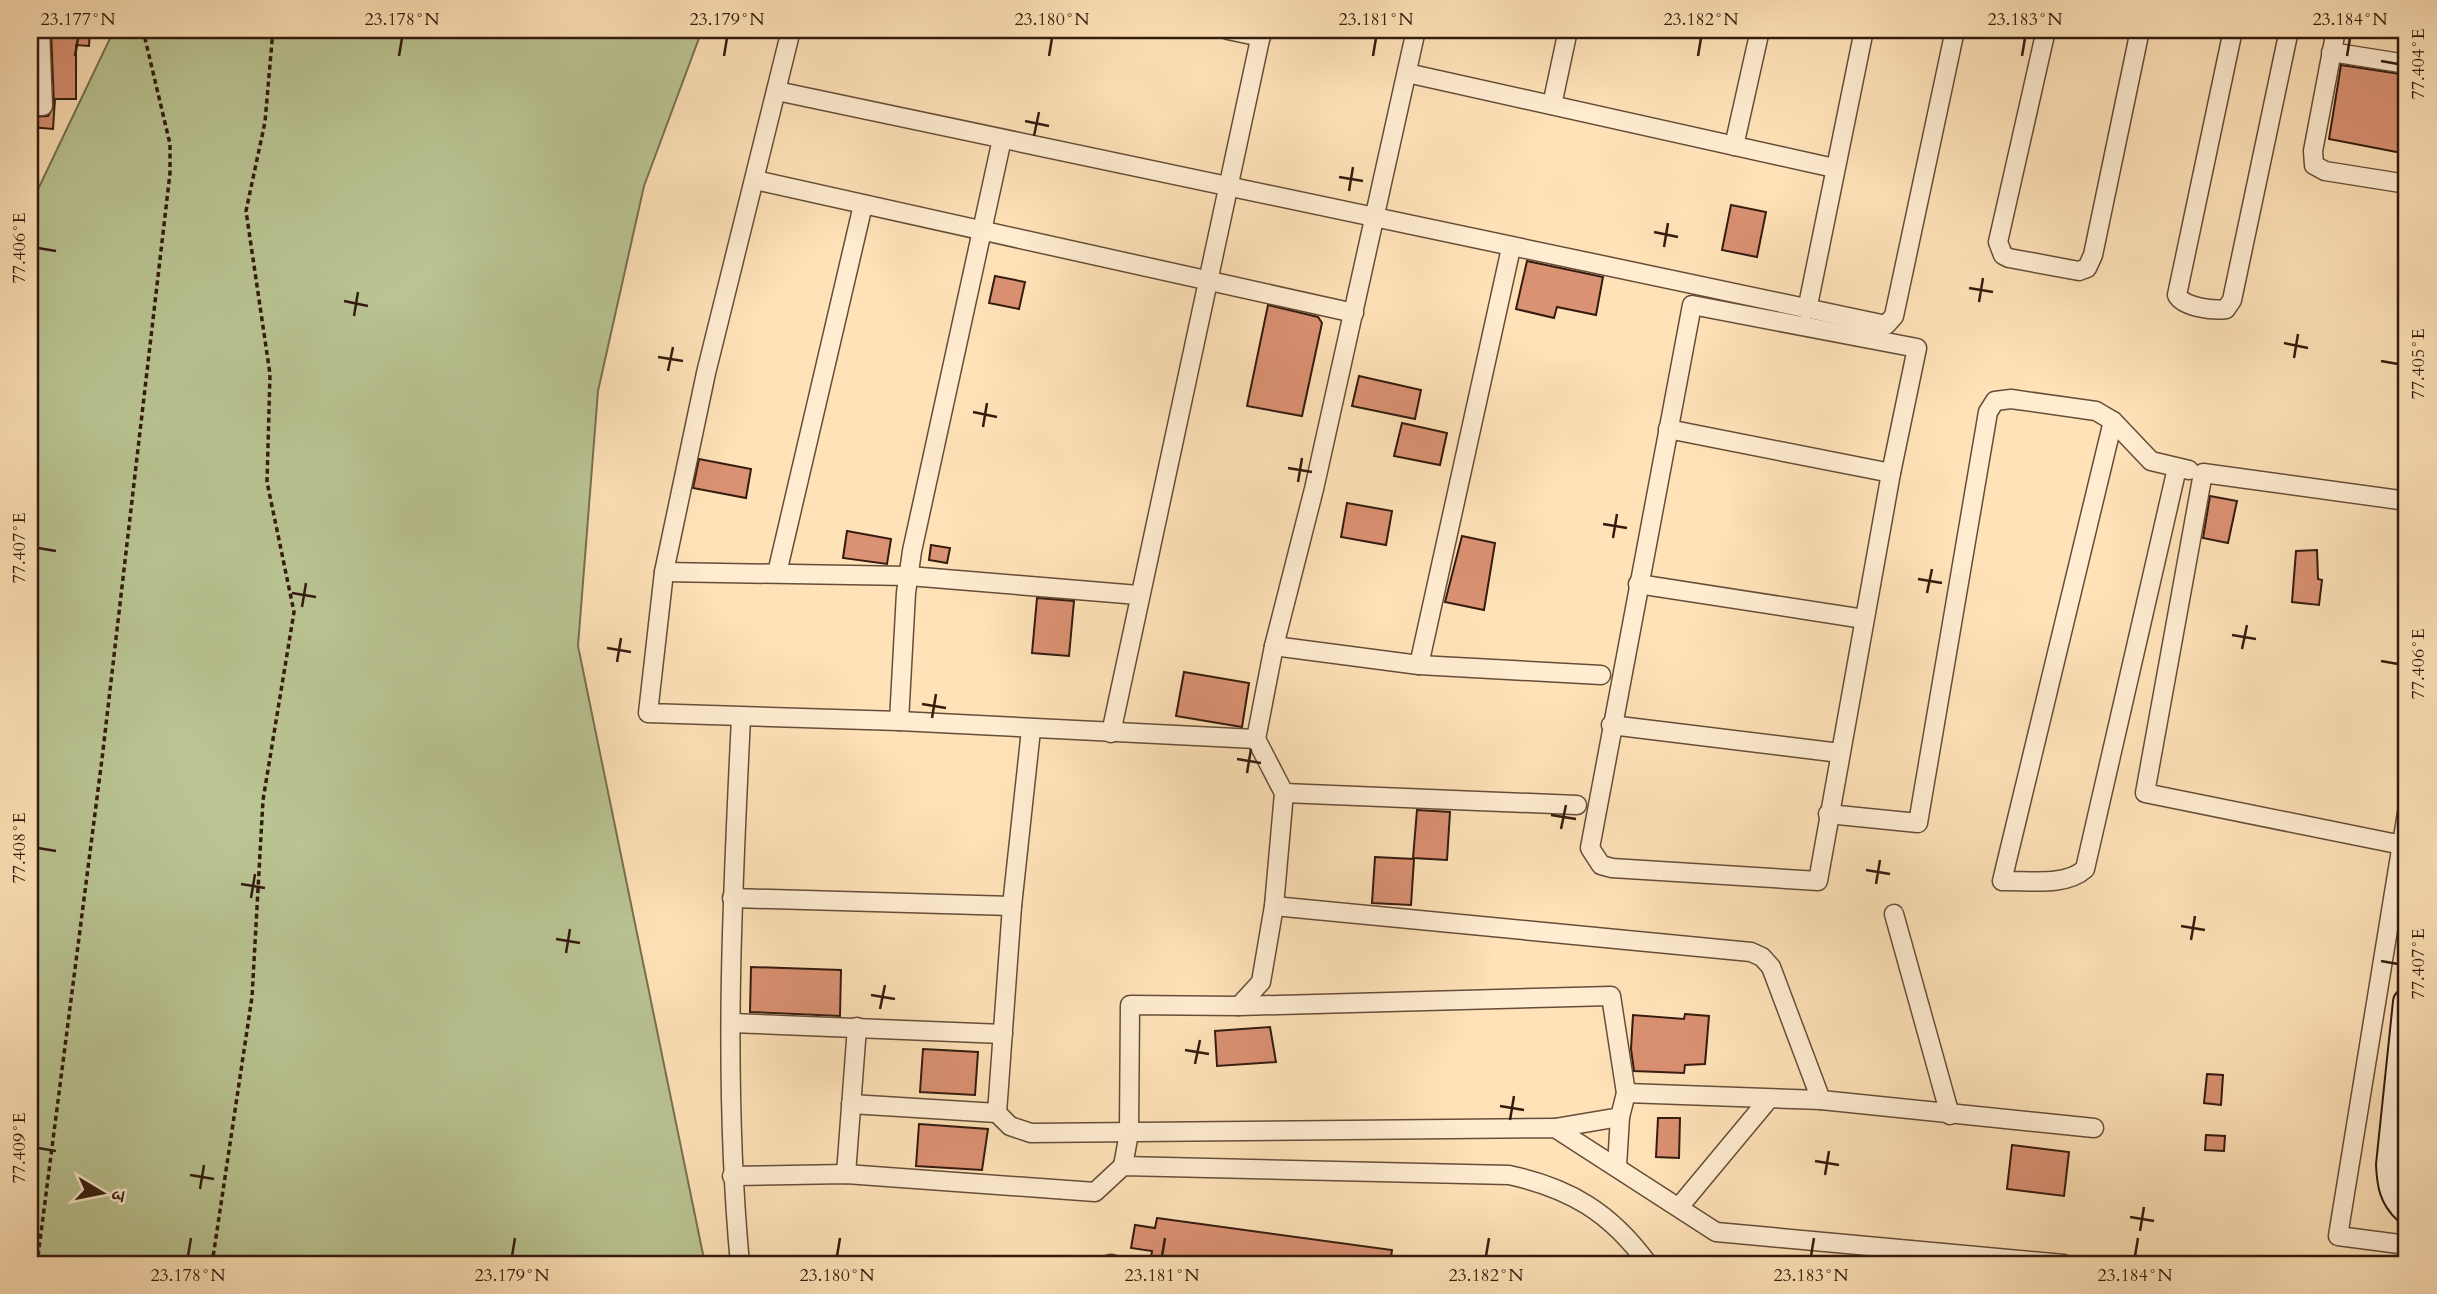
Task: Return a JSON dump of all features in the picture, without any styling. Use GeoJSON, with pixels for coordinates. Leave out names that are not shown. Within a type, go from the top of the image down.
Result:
{"type":"FeatureCollection","features":[{"type":"Feature","properties":{"kind":"street"},"geometry":{"type":"LineString","coordinates":[[30,106],[43,106],[40,30]]}},
{"type":"Feature","properties":{"kind":"street"},"geometry":{"type":"LineString","coordinates":[[791,30],[706,373],[664,572],[648,713],[899,721],[1031,730],[1256,739]]}},
{"type":"Feature","properties":{"kind":"street"},"geometry":{"type":"LineString","coordinates":[[1111,733],[1138,595],[1230,187],[1261,33],[1228,30]]}},
{"type":"Feature","properties":{"kind":"street"},"geometry":{"type":"LineString","coordinates":[[1239,1006],[1261,982],[1274,906],[1284,793],[1256,739],[1274,646],[1376,218],[1416,30]]}},
{"type":"Feature","properties":{"kind":"street"},"geometry":{"type":"LineString","coordinates":[[1552,106],[1568,30]]}},
{"type":"Feature","properties":{"kind":"street"},"geometry":{"type":"LineString","coordinates":[[1734,146],[1760,30]]}},
{"type":"Feature","properties":{"kind":"street"},"geometry":{"type":"LineString","coordinates":[[1807,310],[1864,30]]}},
{"type":"Feature","properties":{"kind":"street"},"geometry":{"type":"LineString","coordinates":[[778,91],[1882,325],[1892,321],[1955,30]]}},
{"type":"Feature","properties":{"kind":"street"},"geometry":{"type":"LineString","coordinates":[[2046,30],[1998,242],[2003,255],[2009,258],[2079,271],[2087,268],[2093,255],[2140,30]]}},
{"type":"Feature","properties":{"kind":"street"},"geometry":{"type":"LineString","coordinates":[[2234,30],[2177,295],[2186,303],[2220,310],[2227,309],[2232,300],[2289,30]]}},
{"type":"Feature","properties":{"kind":"street"},"geometry":{"type":"LineString","coordinates":[[2336,30],[2313,150],[2314,165],[2325,171],[2407,184]]}},
{"type":"Feature","properties":{"kind":"street"},"geometry":{"type":"LineString","coordinates":[[2331,52],[2407,64]]}},
{"type":"Feature","properties":{"kind":"street"},"geometry":{"type":"LineString","coordinates":[[1407,73],[1834,168]]}},
{"type":"Feature","properties":{"kind":"street"},"geometry":{"type":"LineString","coordinates":[[899,721],[909,576],[1002,139]]}},
{"type":"Feature","properties":{"kind":"street"},"geometry":{"type":"LineString","coordinates":[[755,180],[1354,313]]}},
{"type":"Feature","properties":{"kind":"street"},"geometry":{"type":"LineString","coordinates":[[777,573],[863,205]]}},
{"type":"Feature","properties":{"kind":"street"},"geometry":{"type":"LineString","coordinates":[[1419,665],[1511,247]]}},
{"type":"Feature","properties":{"kind":"street"},"geometry":{"type":"LineString","coordinates":[[1692,305],[1917,348],[1828,814],[1818,881],[1601,865],[1593,858],[1590,837],[1692,305]]}},
{"type":"Feature","properties":{"kind":"street"},"geometry":{"type":"LineString","coordinates":[[1828,814],[1918,823],[1991,406],[1996,401],[2011,399],[2096,411],[2113,421],[2151,461],[2177,468],[2407,501]]}},
{"type":"Feature","properties":{"kind":"street"},"geometry":{"type":"LineString","coordinates":[[2113,421],[2002,881],[2063,880],[2075,878],[2085,869],[2177,468]]}},
{"type":"Feature","properties":{"kind":"street"},"geometry":{"type":"LineString","coordinates":[[1668,429],[1891,473]]}},
{"type":"Feature","properties":{"kind":"street"},"geometry":{"type":"LineString","coordinates":[[2203,473],[2146,793],[2405,845]]}},
{"type":"Feature","properties":{"kind":"street"},"geometry":{"type":"LineString","coordinates":[[664,572],[909,576],[1138,595]]}},
{"type":"Feature","properties":{"kind":"street"},"geometry":{"type":"LineString","coordinates":[[1638,584],[1864,619]]}},
{"type":"Feature","properties":{"kind":"street"},"geometry":{"type":"LineString","coordinates":[[1274,646],[1419,665],[1601,675]]}},
{"type":"Feature","properties":{"kind":"street"},"geometry":{"type":"LineString","coordinates":[[740,1264],[732,1176],[731,1023],[732,898],[741,718]]}},
{"type":"Feature","properties":{"kind":"street"},"geometry":{"type":"LineString","coordinates":[[1611,725],[1840,753]]}},
{"type":"Feature","properties":{"kind":"street"},"geometry":{"type":"LineString","coordinates":[[997,1113],[1012,906],[1031,730]]}},
{"type":"Feature","properties":{"kind":"street"},"geometry":{"type":"LineString","coordinates":[[1284,793],[1577,805]]}},
{"type":"Feature","properties":{"kind":"street"},"geometry":{"type":"LineString","coordinates":[[2407,813],[2405,845],[2338,1236],[2407,1245]]}},
{"type":"Feature","properties":{"kind":"street"},"geometry":{"type":"LineString","coordinates":[[732,898],[1012,906]]}},
{"type":"Feature","properties":{"kind":"street"},"geometry":{"type":"LineString","coordinates":[[1274,906],[1751,951],[1762,957],[1771,967],[1821,1100]]}},
{"type":"Feature","properties":{"kind":"street"},"geometry":{"type":"LineString","coordinates":[[1894,914],[1950,1115]]}},
{"type":"Feature","properties":{"kind":"street"},"geometry":{"type":"LineString","coordinates":[[732,1176],[846,1174],[1095,1192],[1123,1166],[1129,1133],[1130,1005],[1239,1006],[1611,996],[1626,1093],[1620,1117],[1618,1166]]}},
{"type":"Feature","properties":{"kind":"street"},"geometry":{"type":"LineString","coordinates":[[2407,1002],[2390,1165],[2394,1193],[2407,1210]]}},
{"type":"Feature","properties":{"kind":"street"},"geometry":{"type":"LineString","coordinates":[[731,1023],[1003,1034]]}},
{"type":"Feature","properties":{"kind":"street"},"geometry":{"type":"LineString","coordinates":[[846,1174],[858,1027]]}},
{"type":"Feature","properties":{"kind":"street"},"geometry":{"type":"LineString","coordinates":[[1626,1093],[1821,1100],[2094,1128]]}},
{"type":"Feature","properties":{"kind":"street"},"geometry":{"type":"LineString","coordinates":[[1679,1207],[1768,1100]]}},
{"type":"Feature","properties":{"kind":"street"},"geometry":{"type":"LineString","coordinates":[[851,1104],[997,1113],[1010,1126],[1031,1133],[1555,1128],[1620,1117]]}},
{"type":"Feature","properties":{"kind":"street"},"geometry":{"type":"LineString","coordinates":[[1555,1128],[1716,1231],[2064,1264]]}},
{"type":"Feature","properties":{"kind":"street"},"geometry":{"type":"LineString","coordinates":[[1123,1166],[1509,1175],[1545,1183],[1570,1193],[1629,1237],[1648,1264]]}},
{"type":"Feature","properties":{"kind":"path"},"geometry":{"type":"LineString","coordinates":[[37,1264],[102,758],[170,173],[170,144],[143,30]]}},
{"type":"Feature","properties":{"kind":"path"},"geometry":{"type":"LineString","coordinates":[[212,1264],[252,997],[263,800],[294,612],[267,482],[271,374],[246,211],[265,122],[273,30]]}},
{"type":"Feature","properties":{"kind":"green space"},"geometry":{"type":"Polygon","coordinates":[[[114,30],[702,30],[644,186],[598,391],[578,646],[705,1264],[30,1264],[30,206],[114,30]]]}},
{"type":"Feature","properties":{"kind":"building"},"geometry":{"type":"Polygon","coordinates":[[[51,30],[90,30],[89,46],[76,45],[76,99],[55,99],[53,129],[30,127],[30,117],[48,116],[54,106],[51,30]]]}},
{"type":"Feature","properties":{"kind":"building"},"geometry":{"type":"Polygon","coordinates":[[[2341,65],[2407,75],[2407,154],[2329,139],[2341,65]]]}},
{"type":"Feature","properties":{"kind":"building"},"geometry":{"type":"Polygon","coordinates":[[[1731,205],[1766,212],[1757,257],[1722,250],[1731,205]]]}},
{"type":"Feature","properties":{"kind":"building"},"geometry":{"type":"Polygon","coordinates":[[[1527,261],[1603,277],[1596,315],[1557,307],[1554,318],[1516,309],[1527,261]]]}},
{"type":"Feature","properties":{"kind":"building"},"geometry":{"type":"Polygon","coordinates":[[[995,276],[1025,282],[1019,309],[989,303],[995,276]]]}},
{"type":"Feature","properties":{"kind":"building"},"geometry":{"type":"Polygon","coordinates":[[[1268,305],[1318,317],[1322,323],[1302,416],[1247,406],[1268,305]]]}},
{"type":"Feature","properties":{"kind":"building"},"geometry":{"type":"Polygon","coordinates":[[[1359,376],[1421,390],[1415,419],[1352,406],[1359,376]]]}},
{"type":"Feature","properties":{"kind":"building"},"geometry":{"type":"Polygon","coordinates":[[[1402,423],[1447,433],[1440,465],[1394,456],[1402,423]]]}},
{"type":"Feature","properties":{"kind":"building"},"geometry":{"type":"Polygon","coordinates":[[[699,459],[751,469],[746,498],[693,488],[699,459]]]}},
{"type":"Feature","properties":{"kind":"building"},"geometry":{"type":"Polygon","coordinates":[[[2210,496],[2237,501],[2228,543],[2203,538],[2210,496]]]}},
{"type":"Feature","properties":{"kind":"building"},"geometry":{"type":"Polygon","coordinates":[[[1347,503],[1392,511],[1386,545],[1341,537],[1347,503]]]}},
{"type":"Feature","properties":{"kind":"building"},"geometry":{"type":"Polygon","coordinates":[[[847,531],[891,539],[887,564],[843,558],[847,531]]]}},
{"type":"Feature","properties":{"kind":"building"},"geometry":{"type":"Polygon","coordinates":[[[1462,536],[1495,543],[1484,610],[1445,602],[1462,536]]]}},
{"type":"Feature","properties":{"kind":"building"},"geometry":{"type":"Polygon","coordinates":[[[931,545],[950,548],[947,563],[929,560],[931,545]]]}},
{"type":"Feature","properties":{"kind":"building"},"geometry":{"type":"Polygon","coordinates":[[[2317,550],[2318,579],[2322,580],[2319,605],[2292,602],[2296,551],[2317,550]]]}},
{"type":"Feature","properties":{"kind":"building"},"geometry":{"type":"Polygon","coordinates":[[[1037,598],[1074,601],[1069,656],[1032,653],[1037,598]]]}},
{"type":"Feature","properties":{"kind":"building"},"geometry":{"type":"Polygon","coordinates":[[[1184,672],[1249,683],[1242,727],[1176,716],[1184,672]]]}},
{"type":"Feature","properties":{"kind":"building"},"geometry":{"type":"Polygon","coordinates":[[[1417,810],[1450,812],[1447,860],[1413,858],[1417,810]]]}},
{"type":"Feature","properties":{"kind":"building"},"geometry":{"type":"Polygon","coordinates":[[[1375,857],[1414,859],[1411,905],[1372,903],[1375,857]]]}},
{"type":"Feature","properties":{"kind":"building"},"geometry":{"type":"Polygon","coordinates":[[[751,967],[841,970],[840,1016],[750,1012],[751,967]]]}},
{"type":"Feature","properties":{"kind":"building"},"geometry":{"type":"Polygon","coordinates":[[[1685,1014],[1709,1016],[1705,1064],[1685,1065],[1684,1073],[1634,1071],[1631,1049],[1633,1015],[1684,1019],[1685,1014]]]}},
{"type":"Feature","properties":{"kind":"building"},"geometry":{"type":"Polygon","coordinates":[[[1270,1027],[1276,1062],[1217,1066],[1215,1031],[1270,1027]]]}},
{"type":"Feature","properties":{"kind":"building"},"geometry":{"type":"Polygon","coordinates":[[[923,1049],[978,1052],[975,1095],[920,1092],[923,1049]]]}},
{"type":"Feature","properties":{"kind":"building"},"geometry":{"type":"Polygon","coordinates":[[[2207,1074],[2223,1075],[2221,1105],[2204,1103],[2207,1074]]]}},
{"type":"Feature","properties":{"kind":"building"},"geometry":{"type":"Polygon","coordinates":[[[1658,1118],[1680,1118],[1679,1158],[1656,1157],[1658,1118]]]}},
{"type":"Feature","properties":{"kind":"building"},"geometry":{"type":"Polygon","coordinates":[[[919,1124],[988,1129],[982,1170],[916,1166],[919,1124]]]}},
{"type":"Feature","properties":{"kind":"building"},"geometry":{"type":"Polygon","coordinates":[[[2206,1135],[2225,1136],[2224,1151],[2205,1150],[2206,1135]]]}},
{"type":"Feature","properties":{"kind":"building"},"geometry":{"type":"Polygon","coordinates":[[[2012,1145],[2069,1152],[2064,1196],[2007,1189],[2012,1145]]]}},
{"type":"Feature","properties":{"kind":"building"},"geometry":{"type":"Polygon","coordinates":[[[1157,1218],[1392,1250],[1390,1264],[1203,1264],[1151,1257],[1152,1251],[1131,1248],[1135,1225],[1155,1228],[1157,1218]]]}}]}
